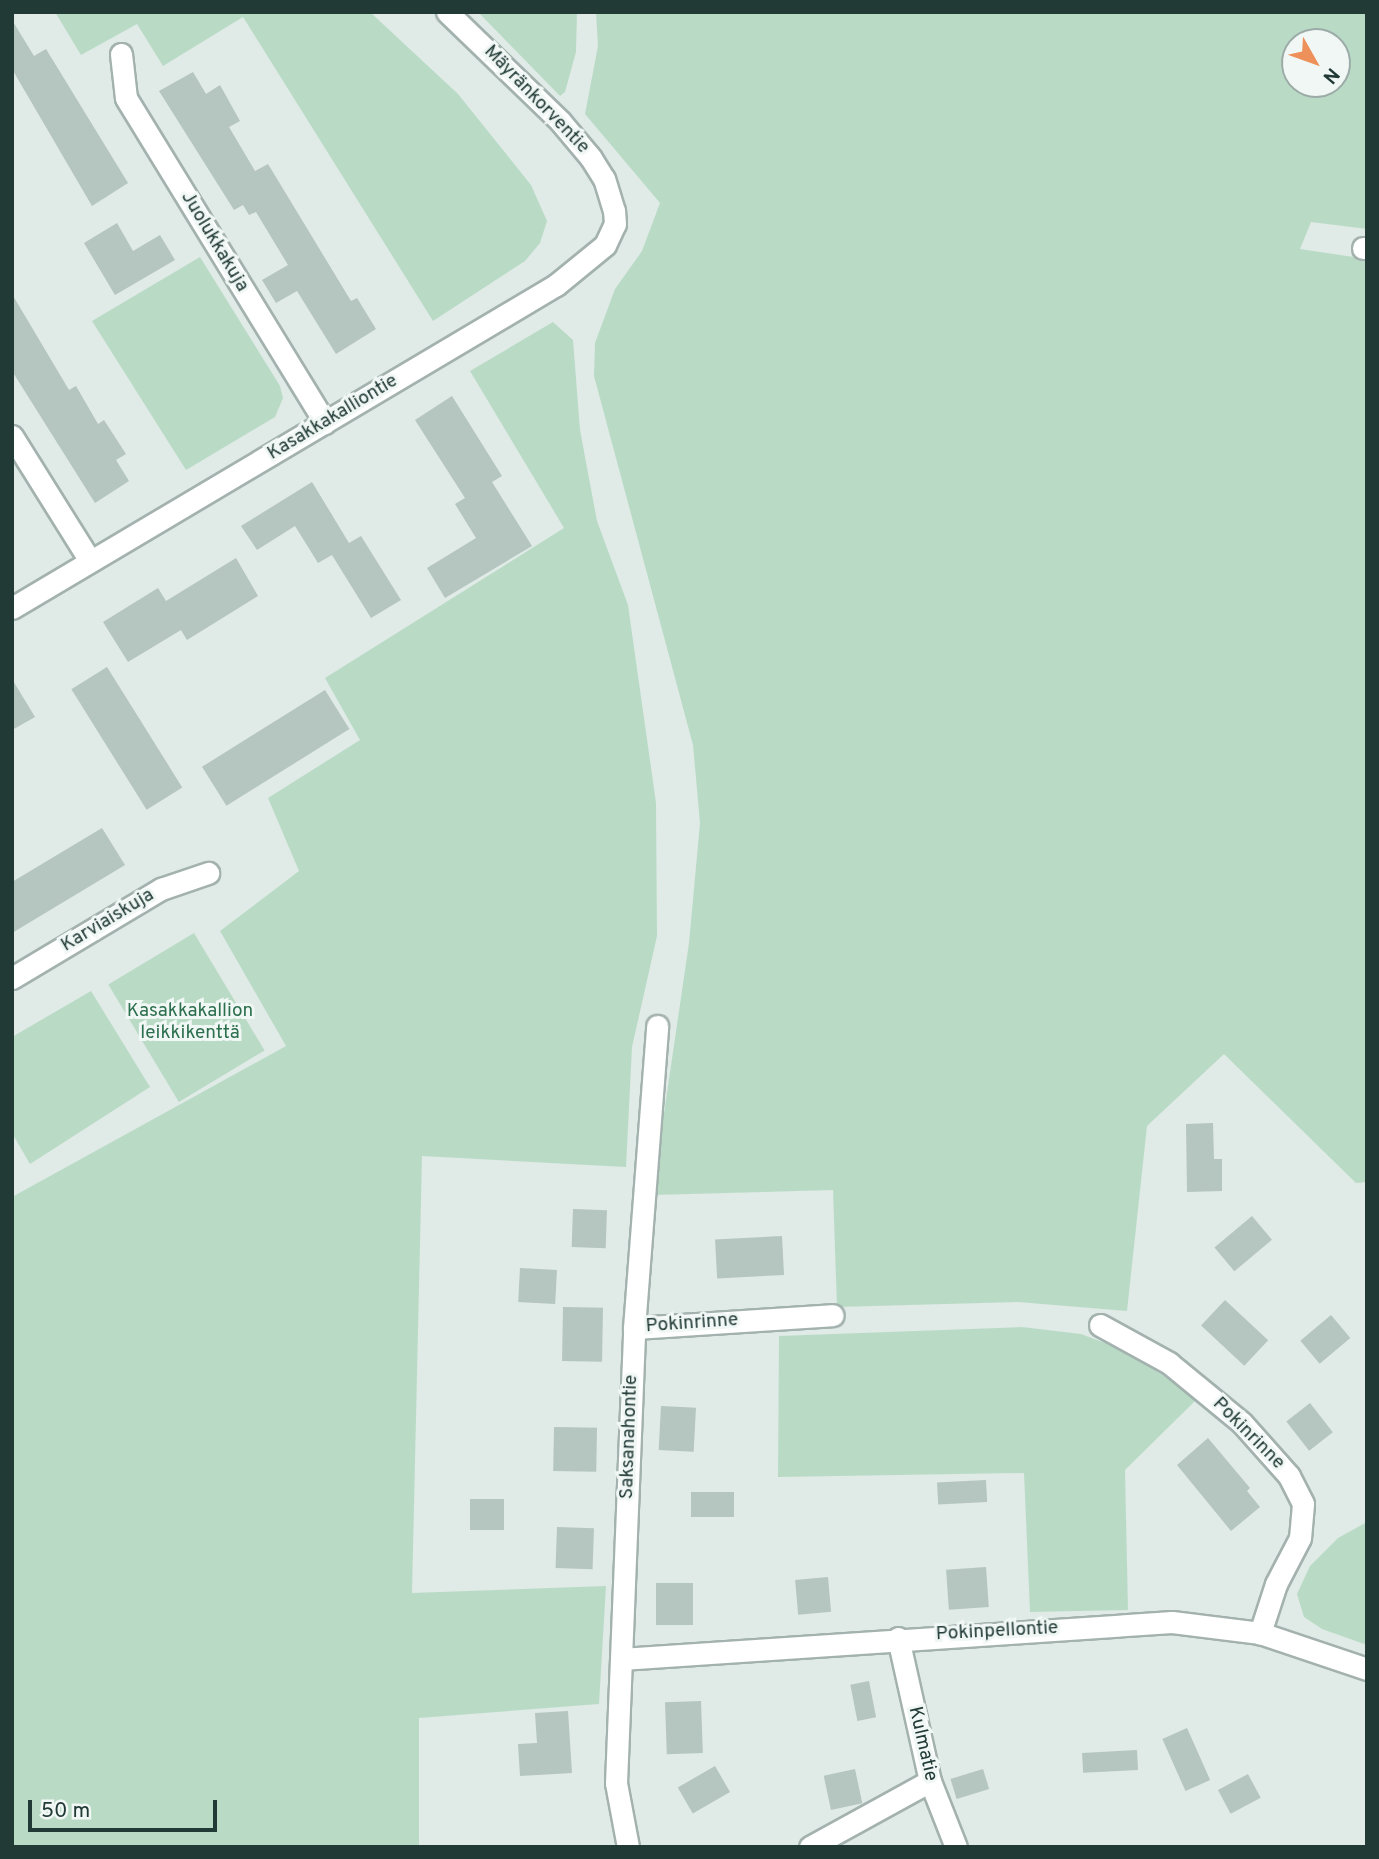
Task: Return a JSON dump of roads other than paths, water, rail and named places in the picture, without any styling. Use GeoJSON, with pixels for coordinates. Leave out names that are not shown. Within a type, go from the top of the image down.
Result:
{"type":"FeatureCollection","features":[{"type":"Feature","properties":{"kind":"street","name":"Mäyränkorventie"},"geometry":{"type":"LineString","coordinates":[[447,12],[560,121],[591,158],[611,198]]}},
{"type":"Feature","properties":{"kind":"street","name":"Juolukkakuja"},"geometry":{"type":"LineString","coordinates":[[121,54],[126,98],[325,423]]}},
{"type":"Feature","properties":{"kind":"street","name":"Kasakkakalliontie"},"geometry":{"type":"LineString","coordinates":[[12,608],[580,269],[611,235],[611,198]]}},
{"type":"Feature","properties":{"kind":"street"},"geometry":{"type":"LineString","coordinates":[[12,436],[90,561]]}},
{"type":"Feature","properties":{"kind":"street","name":"Karviaiskuja"},"geometry":{"type":"LineString","coordinates":[[12,978],[161,889],[208,873]]}},
{"type":"Feature","properties":{"kind":"street","name":"Saksanahontie"},"geometry":{"type":"LineString","coordinates":[[628,1847],[616,1783],[634,1328],[657,1026]]}},
{"type":"Feature","properties":{"kind":"street","name":"Pokinrinne"},"geometry":{"type":"LineString","coordinates":[[634,1328],[833,1315]]}},
{"type":"Feature","properties":{"kind":"street","name":"Pokinrinne"},"geometry":{"type":"LineString","coordinates":[[1100,1325],[1169,1363],[1242,1423],[1289,1476],[1303,1504],[1300,1538],[1276,1584],[1260,1633]]}},
{"type":"Feature","properties":{"kind":"street","name":"Pokinpellontie"},"geometry":{"type":"LineString","coordinates":[[621,1659],[898,1638],[1172,1622],[1260,1633],[1367,1669]]}},
{"type":"Feature","properties":{"kind":"street","name":"Kulmatie"},"geometry":{"type":"LineString","coordinates":[[898,1638],[930,1781],[956,1847]]}},
{"type":"Feature","properties":{"kind":"street"},"geometry":{"type":"LineString","coordinates":[[810,1847],[930,1781]]}},
{"type":"Feature","properties":{"kind":"park label","name":"Kasakkakallion leikkikenttä"},"geometry":{"type":"Point","coordinates":[190,1023]}}]}
